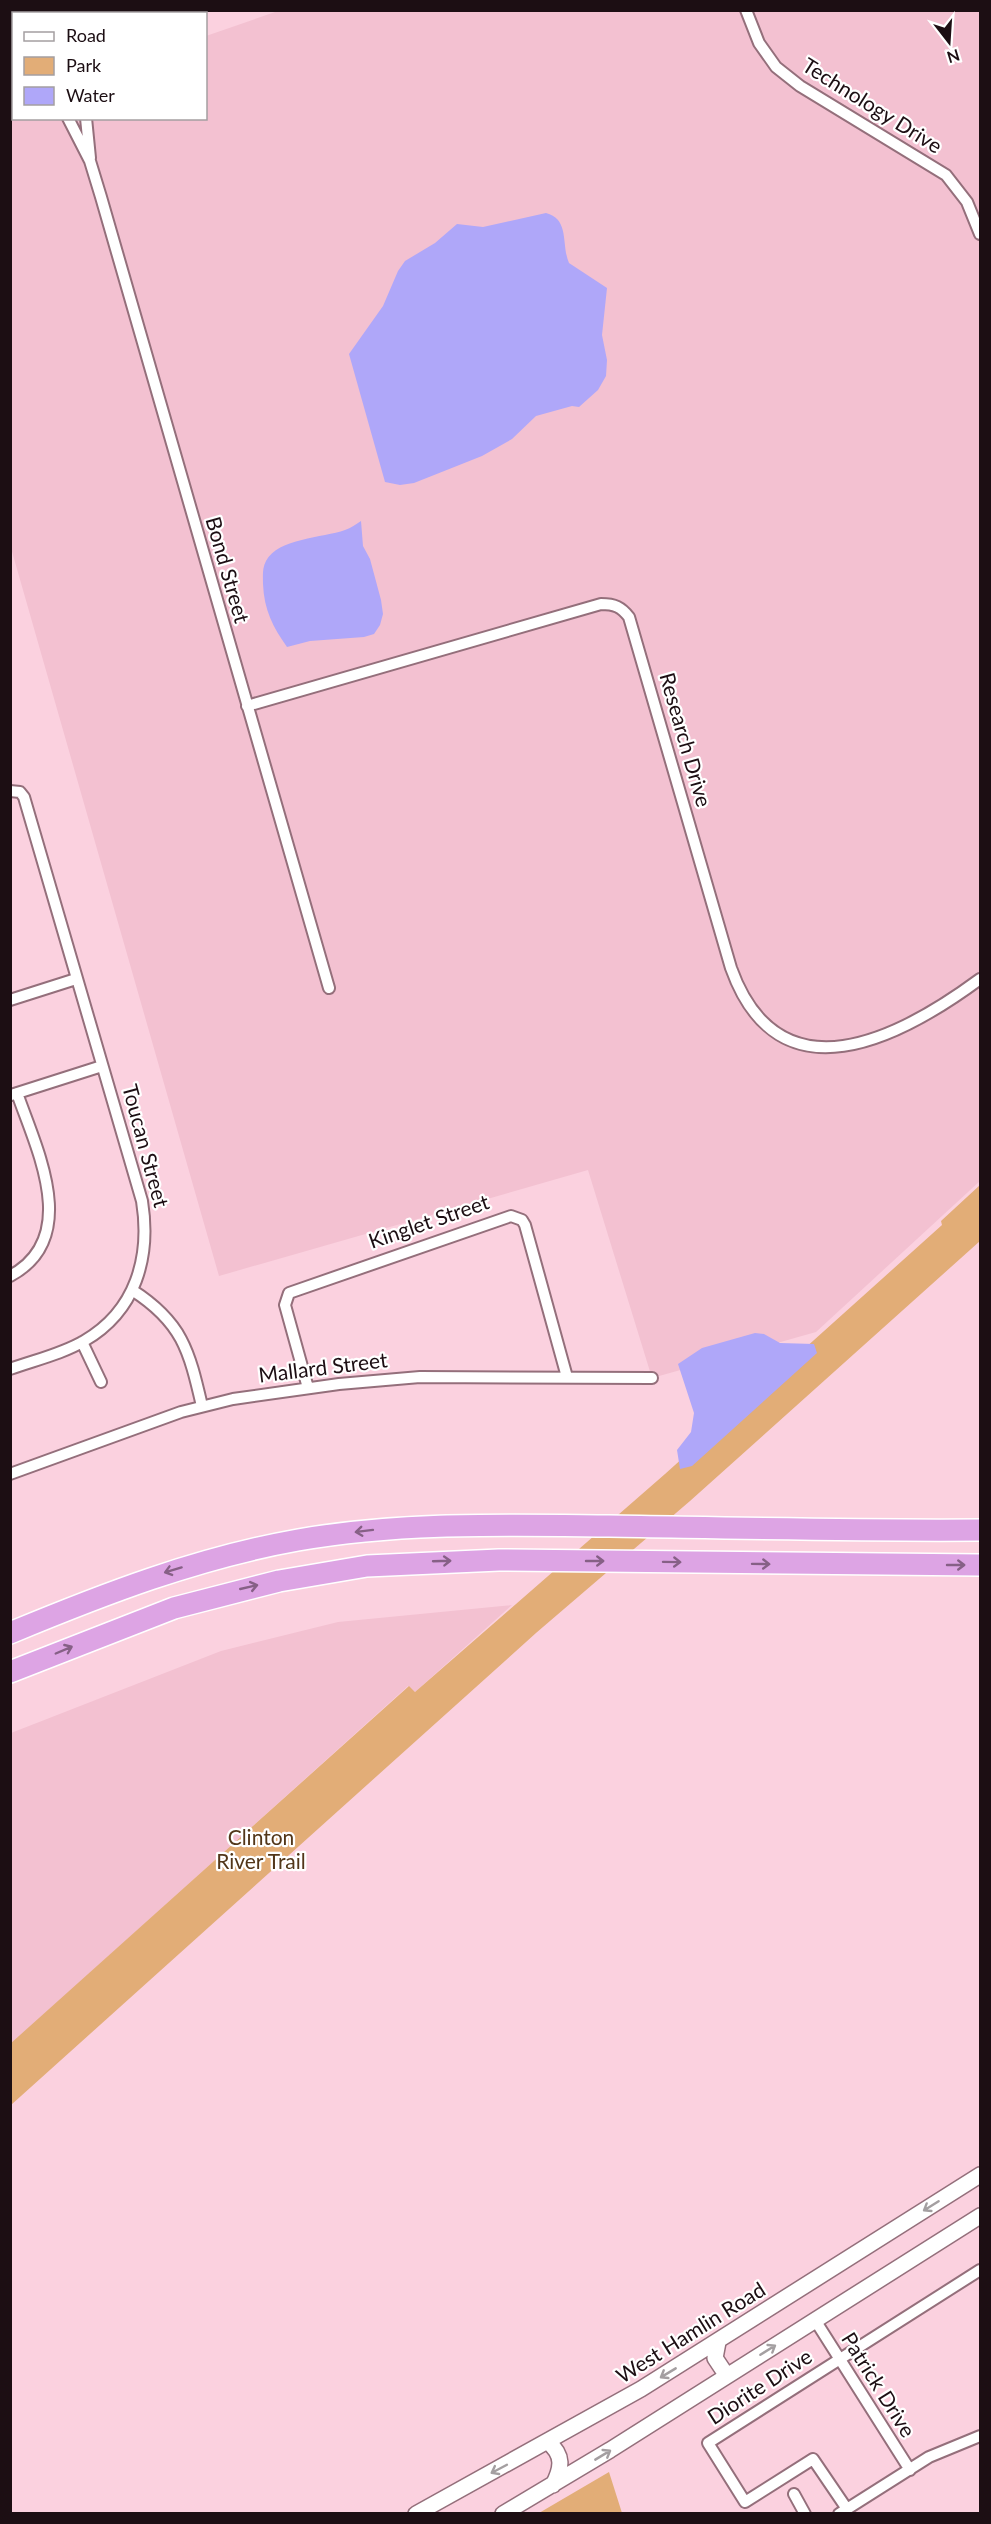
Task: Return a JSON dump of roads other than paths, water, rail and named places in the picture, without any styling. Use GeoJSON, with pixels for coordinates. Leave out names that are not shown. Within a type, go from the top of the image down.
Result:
{"type":"FeatureCollection","features":[{"type":"Feature","properties":{"kind":"highway"},"geometry":{"type":"LineString","coordinates":[[10,1633],[109,1593],[172,1571],[299,1540],[424,1526],[981,1530]]}},
{"type":"Feature","properties":{"kind":"highway"},"geometry":{"type":"LineString","coordinates":[[10,1672],[153,1615],[279,1581],[395,1564],[549,1561],[981,1565]]}},
{"type":"Feature","properties":{"kind":"main road","name":"West Hamlin Road"},"geometry":{"type":"LineString","coordinates":[[416,2514],[549,2442],[718,2342],[978,2179]]}},
{"type":"Feature","properties":{"kind":"main road"},"geometry":{"type":"LineString","coordinates":[[503,2514],[553,2485],[981,2216]]}},
{"type":"Feature","properties":{"kind":"main road"},"geometry":{"type":"LineString","coordinates":[[718,2342],[715,2358],[727,2376]]}},
{"type":"Feature","properties":{"kind":"main road"},"geometry":{"type":"LineString","coordinates":[[549,2442],[558,2452],[561,2461],[553,2485]]}},
{"type":"Feature","properties":{"kind":"street","name":"Technology Drive"},"geometry":{"type":"LineString","coordinates":[[746,10],[759,43],[776,68],[800,86],[946,175],[967,202],[981,234]]}},
{"type":"Feature","properties":{"kind":"street","name":"Bond Street"},"geometry":{"type":"LineString","coordinates":[[69,120],[90,161]]}},
{"type":"Feature","properties":{"kind":"street","name":"Bond Street"},"geometry":{"type":"LineString","coordinates":[[86,120],[90,161],[329,988]]}},
{"type":"Feature","properties":{"kind":"street","name":"Research Drive"},"geometry":{"type":"LineString","coordinates":[[247,706],[601,604],[612,604],[621,608],[629,617],[731,968],[741,992],[756,1015],[791,1040],[813,1046],[844,1047],[872,1040],[906,1025],[942,1006],[981,979]]}},
{"type":"Feature","properties":{"kind":"street"},"geometry":{"type":"LineString","coordinates":[[10,791],[20,792],[24,797],[102,1066]]}},
{"type":"Feature","properties":{"kind":"street"},"geometry":{"type":"LineString","coordinates":[[10,1000],[76,979]]}},
{"type":"Feature","properties":{"kind":"street","name":"Toucan Street"},"geometry":{"type":"LineString","coordinates":[[10,1369],[82,1342],[113,1318],[132,1290],[142,1264],[146,1227],[142,1201],[102,1066],[14,1094]]}},
{"type":"Feature","properties":{"kind":"street"},"geometry":{"type":"LineString","coordinates":[[10,1276],[22,1268],[39,1248],[50,1212],[44,1172],[14,1094]]}},
{"type":"Feature","properties":{"kind":"street","name":"Kinglet Street"},"geometry":{"type":"LineString","coordinates":[[308,1388],[285,1305],[289,1293],[511,1215],[522,1220],[525,1225],[567,1377]]}},
{"type":"Feature","properties":{"kind":"street"},"geometry":{"type":"LineString","coordinates":[[132,1290],[153,1303],[173,1324],[192,1362],[202,1406]]}},
{"type":"Feature","properties":{"kind":"street"},"geometry":{"type":"LineString","coordinates":[[82,1342],[101,1382]]}},
{"type":"Feature","properties":{"kind":"street","name":"Mallard Street"},"geometry":{"type":"LineString","coordinates":[[10,1474],[202,1406],[308,1388],[420,1377],[652,1378]]}},
{"type":"Feature","properties":{"kind":"street","name":"Diorite Drive"},"geometry":{"type":"LineString","coordinates":[[843,2511],[813,2459],[744,2502],[708,2443],[981,2270]]}},
{"type":"Feature","properties":{"kind":"street","name":"Patrick Drive"},"geometry":{"type":"LineString","coordinates":[[815,2320],[909,2470]]}},
{"type":"Feature","properties":{"kind":"street"},"geometry":{"type":"LineString","coordinates":[[843,2511],[945,2448],[981,2436]]}},
{"type":"Feature","properties":{"kind":"street"},"geometry":{"type":"LineString","coordinates":[[794,2494],[805,2514]]}},
{"type":"Feature","properties":{"kind":"water"},"geometry":{"type":"Polygon","coordinates":[[[546,213],[554,216],[562,227],[569,263],[607,288],[602,335],[607,360],[606,376],[598,390],[579,407],[572,406],[536,416],[512,439],[482,456],[414,483],[400,485],[385,482],[349,354],[383,306],[398,271],[405,261],[435,243],[457,224],[483,227],[546,213]]]}},
{"type":"Feature","properties":{"kind":"water"},"geometry":{"type":"Polygon","coordinates":[[[361,521],[363,546],[370,559],[381,600],[383,614],[380,625],[374,634],[364,637],[310,641],[287,647],[274,625],[265,602],[263,575],[266,561],[272,553],[290,543],[336,533],[361,521]]]}},
{"type":"Feature","properties":{"kind":"water"},"geometry":{"type":"Polygon","coordinates":[[[755,1333],[764,1334],[780,1343],[814,1344],[817,1353],[692,1466],[680,1469],[677,1450],[691,1432],[694,1413],[678,1364],[702,1348],[755,1333]]]}},
{"type":"Feature","properties":{"kind":"park label","name":"Clinton River Trail"},"geometry":{"type":"Point","coordinates":[261,1850]}}]}
